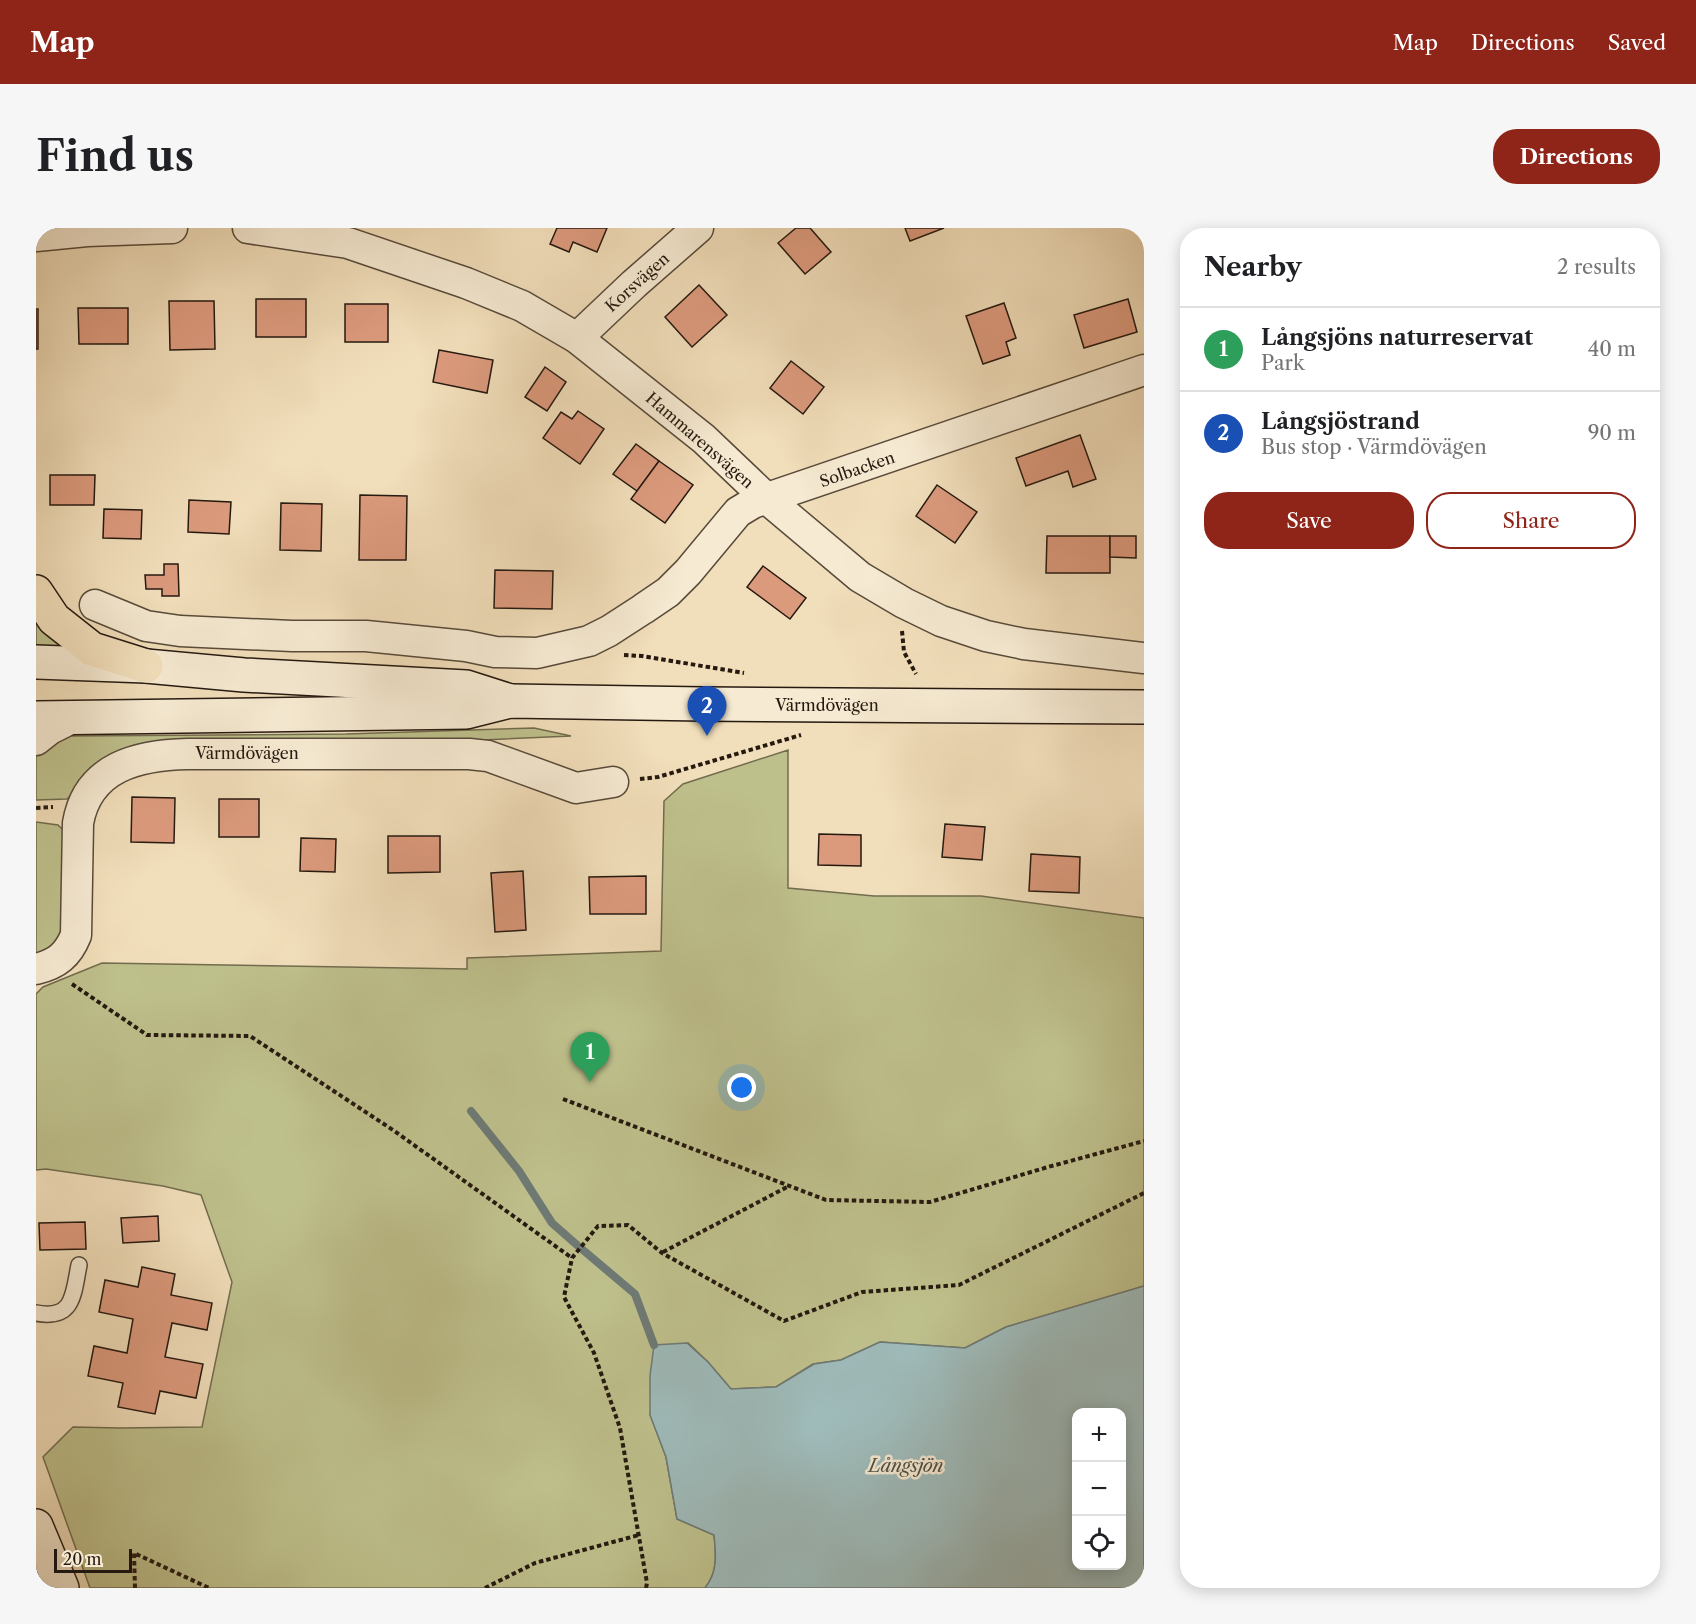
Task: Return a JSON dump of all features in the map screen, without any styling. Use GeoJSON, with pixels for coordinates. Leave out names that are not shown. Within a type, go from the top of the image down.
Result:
{"type":"FeatureCollection","features":[{"type":"Feature","properties":{"kind":"highway"},"geometry":{"type":"LineString","coordinates":[[36,592],[54,619],[92,649],[146,666]]}},
{"type":"Feature","properties":{"kind":"main road","name":"Värmdövägen"},"geometry":{"type":"LineString","coordinates":[[36,662],[146,666],[243,675],[466,687],[510,701]]}},
{"type":"Feature","properties":{"kind":"main road","name":"Värmdövägen"},"geometry":{"type":"LineString","coordinates":[[36,718],[466,712],[510,701],[715,705],[1144,707]]}},
{"type":"Feature","properties":{"kind":"main road"},"geometry":{"type":"LineString","coordinates":[[36,1526],[62,1588]]}},
{"type":"Feature","properties":{"kind":"street"},"geometry":{"type":"LineString","coordinates":[[36,236],[87,231],[172,228]]}},
{"type":"Feature","properties":{"kind":"street","name":"Hammarensvägen"},"geometry":{"type":"LineString","coordinates":[[248,228],[348,243],[466,283],[522,306],[577,338],[704,440],[766,498],[860,577],[904,603],[941,621],[986,636],[1024,644],[1144,658]]}},
{"type":"Feature","properties":{"kind":"street","name":"Korsvägen"},"geometry":{"type":"LineString","coordinates":[[577,338],[698,228]]}},
{"type":"Feature","properties":{"kind":"street","name":"Solbacken"},"geometry":{"type":"LineString","coordinates":[[398,639],[466,646],[495,652],[537,653],[589,641],[609,631],[668,592],[688,572],[738,512],[753,503],[1144,370]]}},
{"type":"Feature","properties":{"kind":"street"},"geometry":{"type":"LineString","coordinates":[[95,605],[146,626],[180,631],[292,636],[366,636],[398,639],[398,714]]}},
{"type":"Feature","properties":{"kind":"street"},"geometry":{"type":"LineString","coordinates":[[36,740],[50,729],[74,717]]}},
{"type":"Feature","properties":{"kind":"street","name":"Värmdövägen"},"geometry":{"type":"LineString","coordinates":[[36,969],[50,966],[62,959],[71,949],[76,935],[78,823],[81,806],[101,779],[112,770],[130,762],[158,755],[188,753],[469,754],[488,756],[576,788],[613,782]]}},
{"type":"Feature","properties":{"kind":"lane"},"geometry":{"type":"LineString","coordinates":[[36,1313],[50,1316],[60,1313],[69,1305],[79,1265]]}},
{"type":"Feature","properties":{"kind":"path"},"geometry":{"type":"LineString","coordinates":[[904,603],[902,632],[904,652],[916,674]]}},
{"type":"Feature","properties":{"kind":"path"},"geometry":{"type":"LineString","coordinates":[[613,782],[658,777],[805,734]]}},
{"type":"Feature","properties":{"kind":"path"},"geometry":{"type":"LineString","coordinates":[[70,982],[147,1035],[250,1036],[393,1131],[572,1258]]}},
{"type":"Feature","properties":{"kind":"path"},"geometry":{"type":"LineString","coordinates":[[563,1100],[826,1200],[930,1202],[1144,1141]]}},
{"type":"Feature","properties":{"kind":"path"},"geometry":{"type":"LineString","coordinates":[[662,1253],[789,1186]]}},
{"type":"Feature","properties":{"kind":"path"},"geometry":{"type":"LineString","coordinates":[[646,1588],[620,1428],[594,1353],[564,1297],[572,1258],[597,1227],[628,1225],[662,1253],[784,1321],[862,1292],[959,1286],[1144,1193]]}},
{"type":"Feature","properties":{"kind":"path"},"geometry":{"type":"LineString","coordinates":[[485,1588],[535,1563],[639,1535]]}},
{"type":"Feature","properties":{"kind":"path"},"geometry":{"type":"LineString","coordinates":[[135,1588],[134,1553],[208,1588]]}},
{"type":"Feature","properties":{"kind":"green space"},"geometry":{"type":"Polygon","coordinates":[[[36,621],[64,646],[36,646],[36,621]]]}},
{"type":"Feature","properties":{"kind":"green space"},"geometry":{"type":"Polygon","coordinates":[[[534,728],[571,736],[371,745],[163,745],[84,783],[67,799],[36,800],[36,753],[54,739],[71,736],[346,734],[534,728]]]}},
{"type":"Feature","properties":{"kind":"green space"},"geometry":{"type":"Polygon","coordinates":[[[788,750],[788,888],[874,896],[981,896],[1144,918],[1144,1286],[1006,1327],[965,1348],[880,1342],[841,1360],[813,1364],[776,1387],[731,1389],[688,1343],[650,1414],[666,1457],[677,1519],[714,1535],[714,1569],[705,1588],[90,1588],[43,1457],[73,1427],[202,1427],[232,1282],[201,1195],[163,1186],[46,1169],[36,1170],[36,994],[43,987],[102,963],[467,969],[467,958],[661,951],[664,801],[683,784],[788,750]]]}},
{"type":"Feature","properties":{"kind":"green space"},"geometry":{"type":"Polygon","coordinates":[[[36,822],[58,825],[63,830],[68,861],[65,940],[54,952],[36,954],[36,822]]]}},
{"type":"Feature","properties":{"kind":"water","name":"Långsjön"},"geometry":{"type":"Polygon","coordinates":[[[1144,1286],[1144,1588],[705,1588],[714,1569],[714,1535],[677,1519],[666,1457],[650,1415],[650,1376],[654,1345],[687,1343],[708,1362],[731,1389],[776,1387],[814,1364],[841,1360],[880,1342],[965,1348],[1006,1327],[1144,1286]]]}},
{"type":"Feature","properties":{"kind":"building"},"geometry":{"type":"Polygon","coordinates":[[[557,228],[607,228],[597,252],[573,242],[569,252],[550,244],[557,228]]]}},
{"type":"Feature","properties":{"kind":"building"},"geometry":{"type":"Polygon","coordinates":[[[796,228],[810,228],[831,252],[805,274],[778,243],[796,228]]]}},
{"type":"Feature","properties":{"kind":"building"},"geometry":{"type":"Polygon","coordinates":[[[905,228],[944,228],[910,241],[905,228]]]}},
{"type":"Feature","properties":{"kind":"building"},"geometry":{"type":"Polygon","coordinates":[[[699,285],[727,315],[692,347],[665,317],[699,285]]]}},
{"type":"Feature","properties":{"kind":"building"},"geometry":{"type":"Polygon","coordinates":[[[256,299],[306,299],[306,337],[256,337],[256,299]]]}},
{"type":"Feature","properties":{"kind":"building"},"geometry":{"type":"Polygon","coordinates":[[[1128,299],[1137,332],[1084,348],[1074,315],[1128,299]]]}},
{"type":"Feature","properties":{"kind":"building"},"geometry":{"type":"Polygon","coordinates":[[[169,301],[214,301],[215,349],[170,350],[169,301]]]}},
{"type":"Feature","properties":{"kind":"building"},"geometry":{"type":"Polygon","coordinates":[[[1004,303],[1016,338],[1006,342],[1010,355],[983,364],[966,316],[1004,303]]]}},
{"type":"Feature","properties":{"kind":"building"},"geometry":{"type":"Polygon","coordinates":[[[345,304],[388,304],[388,342],[345,342],[345,304]]]}},
{"type":"Feature","properties":{"kind":"building"},"geometry":{"type":"Polygon","coordinates":[[[78,308],[128,308],[128,344],[79,344],[78,308]]]}},
{"type":"Feature","properties":{"kind":"building"},"geometry":{"type":"Polygon","coordinates":[[[36,309],[38,309],[38,349],[36,349],[36,309]]]}},
{"type":"Feature","properties":{"kind":"building"},"geometry":{"type":"Polygon","coordinates":[[[439,350],[493,360],[487,393],[433,382],[439,350]]]}},
{"type":"Feature","properties":{"kind":"building"},"geometry":{"type":"Polygon","coordinates":[[[791,361],[824,387],[803,414],[770,388],[791,361]]]}},
{"type":"Feature","properties":{"kind":"building"},"geometry":{"type":"Polygon","coordinates":[[[545,367],[566,382],[547,411],[525,397],[545,367]]]}},
{"type":"Feature","properties":{"kind":"building"},"geometry":{"type":"Polygon","coordinates":[[[578,411],[604,429],[580,464],[543,438],[561,412],[572,419],[578,411]]]}},
{"type":"Feature","properties":{"kind":"building"},"geometry":{"type":"Polygon","coordinates":[[[1080,435],[1096,479],[1073,487],[1068,471],[1026,486],[1016,458],[1080,435]]]}},
{"type":"Feature","properties":{"kind":"building"},"geometry":{"type":"Polygon","coordinates":[[[636,444],[659,461],[637,491],[613,474],[636,444]]]}},
{"type":"Feature","properties":{"kind":"building"},"geometry":{"type":"Polygon","coordinates":[[[659,461],[693,485],[665,523],[631,499],[659,461]]]}},
{"type":"Feature","properties":{"kind":"building"},"geometry":{"type":"Polygon","coordinates":[[[50,475],[95,475],[94,505],[50,505],[50,475]]]}},
{"type":"Feature","properties":{"kind":"building"},"geometry":{"type":"Polygon","coordinates":[[[937,485],[977,512],[955,543],[916,516],[937,485]]]}},
{"type":"Feature","properties":{"kind":"building"},"geometry":{"type":"Polygon","coordinates":[[[360,495],[407,496],[406,560],[359,560],[360,495]]]}},
{"type":"Feature","properties":{"kind":"building"},"geometry":{"type":"Polygon","coordinates":[[[189,500],[231,502],[229,534],[188,532],[189,500]]]}},
{"type":"Feature","properties":{"kind":"building"},"geometry":{"type":"Polygon","coordinates":[[[281,503],[322,504],[321,551],[280,550],[281,503]]]}},
{"type":"Feature","properties":{"kind":"building"},"geometry":{"type":"Polygon","coordinates":[[[104,509],[142,510],[141,539],[103,538],[104,509]]]}},
{"type":"Feature","properties":{"kind":"building"},"geometry":{"type":"Polygon","coordinates":[[[1047,536],[1110,536],[1110,573],[1046,573],[1047,536]]]}},
{"type":"Feature","properties":{"kind":"building"},"geometry":{"type":"Polygon","coordinates":[[[1110,536],[1136,536],[1136,558],[1110,557],[1110,536]]]}},
{"type":"Feature","properties":{"kind":"building"},"geometry":{"type":"Polygon","coordinates":[[[164,564],[178,564],[179,596],[162,596],[162,589],[146,589],[145,575],[164,575],[164,564]]]}},
{"type":"Feature","properties":{"kind":"building"},"geometry":{"type":"Polygon","coordinates":[[[763,566],[806,598],[790,619],[747,587],[763,566]]]}},
{"type":"Feature","properties":{"kind":"building"},"geometry":{"type":"Polygon","coordinates":[[[495,570],[553,571],[552,609],[494,608],[495,570]]]}},
{"type":"Feature","properties":{"kind":"building"},"geometry":{"type":"Polygon","coordinates":[[[132,797],[175,798],[174,843],[131,842],[132,797]]]}},
{"type":"Feature","properties":{"kind":"building"},"geometry":{"type":"Polygon","coordinates":[[[219,799],[259,799],[259,837],[219,837],[219,799]]]}},
{"type":"Feature","properties":{"kind":"building"},"geometry":{"type":"Polygon","coordinates":[[[945,824],[985,827],[982,860],[942,857],[945,824]]]}},
{"type":"Feature","properties":{"kind":"building"},"geometry":{"type":"Polygon","coordinates":[[[819,834],[861,835],[861,866],[818,865],[819,834]]]}},
{"type":"Feature","properties":{"kind":"building"},"geometry":{"type":"Polygon","coordinates":[[[388,836],[440,836],[440,872],[388,873],[388,836]]]}},
{"type":"Feature","properties":{"kind":"building"},"geometry":{"type":"Polygon","coordinates":[[[301,838],[336,839],[335,872],[300,871],[301,838]]]}},
{"type":"Feature","properties":{"kind":"building"},"geometry":{"type":"Polygon","coordinates":[[[1031,854],[1080,857],[1079,893],[1029,891],[1031,854]]]}},
{"type":"Feature","properties":{"kind":"building"},"geometry":{"type":"Polygon","coordinates":[[[523,871],[526,930],[495,932],[491,873],[523,871]]]}},
{"type":"Feature","properties":{"kind":"building"},"geometry":{"type":"Polygon","coordinates":[[[646,876],[646,914],[590,914],[589,877],[646,876]]]}},
{"type":"Feature","properties":{"kind":"building"},"geometry":{"type":"Polygon","coordinates":[[[158,1216],[159,1241],[123,1243],[121,1218],[158,1216]]]}},
{"type":"Feature","properties":{"kind":"building"},"geometry":{"type":"Polygon","coordinates":[[[85,1222],[86,1249],[40,1250],[39,1223],[85,1222]]]}},
{"type":"Feature","properties":{"kind":"building"},"geometry":{"type":"Polygon","coordinates":[[[142,1267],[175,1274],[171,1295],[212,1303],[207,1330],[172,1323],[165,1357],[203,1364],[196,1398],[160,1391],[155,1414],[118,1407],[123,1383],[88,1376],[94,1346],[127,1353],[133,1319],[99,1312],[105,1280],[138,1287],[142,1267]]]}},
{"type":"Feature","properties":{"kind":"waterway"},"geometry":{"type":"LineString","coordinates":[[471,1111],[519,1171],[552,1223],[577,1245]]}},
{"type":"Feature","properties":{"kind":"waterway"},"geometry":{"type":"LineString","coordinates":[[583,1250],[635,1294],[654,1345]]}},
{"type":"Feature","properties":{"kind":"place","name":"Långsjöstrand"},"geometry":{"type":"Point","coordinates":[707,736]}},
{"type":"Feature","properties":{"kind":"place","name":"Långsjöns naturreservat"},"geometry":{"type":"Point","coordinates":[590,1082]}}]}
